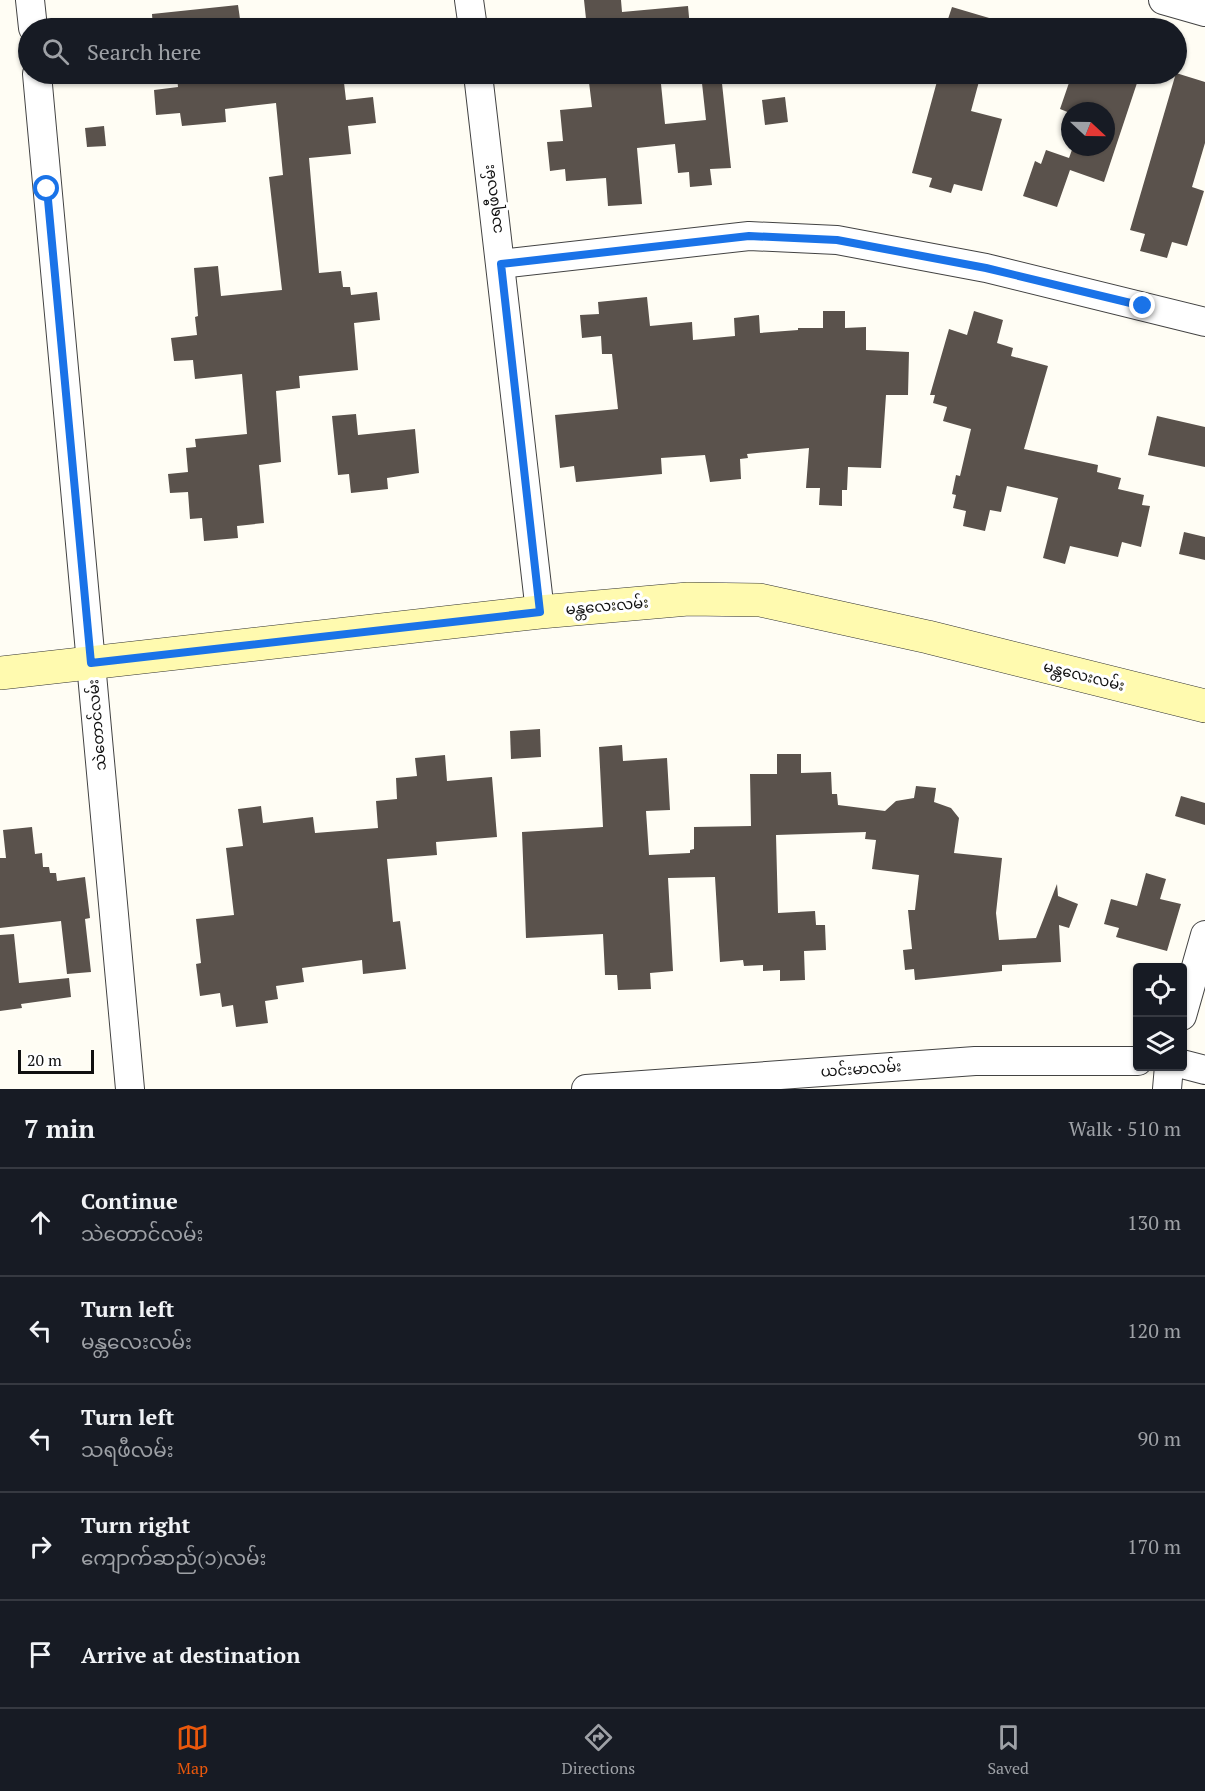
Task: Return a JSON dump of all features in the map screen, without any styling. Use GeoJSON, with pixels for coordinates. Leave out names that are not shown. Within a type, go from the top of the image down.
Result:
{"type":"FeatureCollection","features":[{"type":"Feature","properties":{"kind":"main road","name":"မန္တလေးလမ်း"},"geometry":{"type":"LineString","coordinates":[[0,673],[540,612],[688,599],[760,600],[928,637],[1205,706]]}},
{"type":"Feature","properties":{"kind":"street"},"geometry":{"type":"LineString","coordinates":[[30,0],[32,18]]}},
{"type":"Feature","properties":{"kind":"street"},"geometry":{"type":"LineString","coordinates":[[469,0],[472,18]]}},
{"type":"Feature","properties":{"kind":"street"},"geometry":{"type":"LineString","coordinates":[[1163,0],[1205,12]]}},
{"type":"Feature","properties":{"kind":"street","name":"သဲတောင်လမ်း"},"geometry":{"type":"LineString","coordinates":[[38,84],[130,1089]]}},
{"type":"Feature","properties":{"kind":"street","name":"သရဖီလမ်း"},"geometry":{"type":"LineString","coordinates":[[479,84],[540,612]]}},
{"type":"Feature","properties":{"kind":"street"},"geometry":{"type":"LineString","coordinates":[[501,264],[749,236],[837,240],[986,268],[1205,322]]}},
{"type":"Feature","properties":{"kind":"street"},"geometry":{"type":"LineString","coordinates":[[1187,998],[1205,935]]}},
{"type":"Feature","properties":{"kind":"street","name":"ယင်းမာလမ်း"},"geometry":{"type":"LineString","coordinates":[[586,1089],[975,1061],[1133,1061]]}},
{"type":"Feature","properties":{"kind":"street"},"geometry":{"type":"LineString","coordinates":[[1187,1065],[1205,1070]]}},
{"type":"Feature","properties":{"kind":"street"},"geometry":{"type":"LineString","coordinates":[[1167,1089],[1169,1071]]}},
{"type":"Feature","properties":{"kind":"building"},"geometry":{"type":"Polygon","coordinates":[[[584,0],[621,0],[622,12],[688,6],[689,18],[586,18],[584,0]]]}},
{"type":"Feature","properties":{"kind":"building"},"geometry":{"type":"Polygon","coordinates":[[[238,5],[240,18],[152,18],[152,14],[238,5]]]}},
{"type":"Feature","properties":{"kind":"building"},"geometry":{"type":"Polygon","coordinates":[[[952,7],[989,18],[948,18],[952,7]]]}},
{"type":"Feature","properties":{"kind":"building"},"geometry":{"type":"Polygon","coordinates":[[[1187,76],[1205,82],[1205,143],[1192,187],[1204,191],[1187,246],[1172,242],[1167,258],[1140,251],[1145,234],[1130,230],[1173,84],[1187,84],[1187,76]]]}},
{"type":"Feature","properties":{"kind":"building"},"geometry":{"type":"Polygon","coordinates":[[[178,84],[344,84],[346,100],[373,97],[376,123],[348,126],[351,154],[309,158],[319,273],[341,271],[343,287],[350,287],[351,295],[377,292],[380,320],[354,323],[358,370],[299,376],[300,388],[276,391],[281,462],[259,465],[264,523],[237,526],[238,538],[204,541],[202,518],[190,519],[188,492],[170,493],[168,474],[188,472],[186,448],[196,447],[195,439],[247,434],[242,374],[195,379],[193,360],[174,361],[171,338],[197,335],[195,317],[198,316],[194,268],[218,266],[221,296],[282,290],[269,177],[283,175],[276,103],[225,109],[226,122],[182,126],[180,113],[156,115],[154,90],[178,87],[178,84]]]}},
{"type":"Feature","properties":{"kind":"building"},"geometry":{"type":"Polygon","coordinates":[[[589,84],[661,84],[665,124],[706,120],[702,84],[722,84],[731,168],[710,169],[712,185],[690,187],[689,172],[678,173],[675,144],[637,148],[642,204],[608,206],[606,178],[566,181],[565,169],[550,171],[547,142],[563,141],[560,110],[592,107],[589,84]]]}},
{"type":"Feature","properties":{"kind":"building"},"geometry":{"type":"Polygon","coordinates":[[[936,84],[978,84],[971,111],[1002,119],[982,191],[954,184],[951,193],[929,187],[932,178],[912,173],[936,84]]]}},
{"type":"Feature","properties":{"kind":"building"},"geometry":{"type":"Polygon","coordinates":[[[1069,84],[1137,84],[1115,149],[1115,102],[1062,102],[1069,84]]]}},
{"type":"Feature","properties":{"kind":"building"},"geometry":{"type":"Polygon","coordinates":[[[785,97],[788,122],[765,125],[762,100],[785,97]]]}},
{"type":"Feature","properties":{"kind":"building"},"geometry":{"type":"Polygon","coordinates":[[[104,126],[106,146],[87,147],[85,128],[104,126]]]}},
{"type":"Feature","properties":{"kind":"building"},"geometry":{"type":"Polygon","coordinates":[[[1046,150],[1069,158],[1070,156],[1113,156],[1104,182],[1070,170],[1057,207],[1023,196],[1035,161],[1041,164],[1046,150]]]}},
{"type":"Feature","properties":{"kind":"building"},"geometry":{"type":"Polygon","coordinates":[[[647,297],[650,326],[692,322],[693,340],[735,336],[734,318],[759,315],[760,333],[798,330],[798,328],[823,328],[823,311],[845,311],[845,328],[866,327],[866,350],[909,352],[908,395],[886,395],[881,468],[848,467],[847,490],[842,490],[842,506],[819,505],[820,488],[806,488],[809,448],[747,454],[748,458],[740,459],[741,479],[710,482],[705,455],[661,458],[662,474],[576,482],[574,466],[560,468],[555,415],[618,409],[612,354],[602,354],[601,336],[582,338],[580,315],[599,314],[598,302],[647,297]]]}},
{"type":"Feature","properties":{"kind":"building"},"geometry":{"type":"Polygon","coordinates":[[[974,311],[1003,320],[997,343],[1013,348],[1011,356],[1048,366],[1024,449],[1098,465],[1097,472],[1121,478],[1118,489],[1144,495],[1142,505],[1150,506],[1141,547],[1122,542],[1118,557],[1070,546],[1065,564],[1043,558],[1058,498],[1007,486],[1001,512],[990,510],[985,531],[963,526],[966,511],[953,508],[956,495],[952,494],[956,475],[960,476],[971,429],[943,421],[947,407],[933,403],[935,395],[930,395],[949,329],[967,335],[974,311]]]}},
{"type":"Feature","properties":{"kind":"building"},"geometry":{"type":"Polygon","coordinates":[[[356,414],[358,435],[415,429],[419,473],[387,478],[388,489],[351,493],[349,474],[338,475],[332,416],[356,414]]]}},
{"type":"Feature","properties":{"kind":"building"},"geometry":{"type":"Polygon","coordinates":[[[1157,416],[1205,427],[1205,467],[1148,455],[1157,416]]]}},
{"type":"Feature","properties":{"kind":"building"},"geometry":{"type":"Polygon","coordinates":[[[1184,532],[1205,537],[1205,560],[1179,554],[1184,532]]]}},
{"type":"Feature","properties":{"kind":"building"},"geometry":{"type":"Polygon","coordinates":[[[540,729],[541,757],[511,759],[510,731],[540,729]]]}},
{"type":"Feature","properties":{"kind":"building"},"geometry":{"type":"Polygon","coordinates":[[[622,745],[623,761],[667,758],[670,810],[646,811],[649,855],[690,853],[690,850],[694,849],[694,827],[751,826],[750,774],[777,774],[777,754],[801,754],[801,773],[831,772],[832,794],[837,794],[838,805],[885,811],[896,801],[914,798],[916,786],[936,788],[934,802],[951,808],[959,818],[954,853],[1002,858],[996,913],[999,940],[1036,938],[1057,884],[1058,896],[1078,904],[1069,928],[1059,925],[1061,962],[1002,965],[1002,971],[915,980],[914,969],[905,970],[903,950],[912,949],[908,910],[915,910],[919,875],[872,869],[876,840],[865,839],[866,832],[776,835],[778,913],[815,911],[816,925],[825,925],[826,950],[804,951],[805,980],[780,981],[780,970],[763,971],[763,965],[744,966],[743,960],[720,962],[715,877],[668,878],[673,971],[650,973],[651,989],[618,990],[617,975],[605,975],[603,934],[526,938],[522,832],[603,827],[599,747],[622,745]]]}},
{"type":"Feature","properties":{"kind":"building"},"geometry":{"type":"Polygon","coordinates":[[[445,755],[447,781],[492,777],[497,837],[436,842],[437,855],[387,859],[393,922],[400,921],[406,969],[363,974],[362,960],[302,968],[304,982],[276,986],[278,999],[265,1001],[268,1023],[236,1027],[233,1005],[222,1007],[220,993],[200,996],[196,964],[201,963],[196,919],[234,915],[226,848],[243,846],[238,809],[261,806],[263,823],[313,817],[315,833],[378,828],[376,801],[397,799],[396,778],[417,776],[415,758],[445,755]]]}},
{"type":"Feature","properties":{"kind":"building"},"geometry":{"type":"Polygon","coordinates":[[[1181,796],[1205,803],[1205,825],[1175,816],[1181,796]]]}},
{"type":"Feature","properties":{"kind":"building"},"geometry":{"type":"Polygon","coordinates":[[[32,827],[35,854],[42,853],[43,867],[49,867],[50,873],[56,873],[57,881],[85,877],[90,918],[85,919],[91,972],[67,974],[61,921],[0,928],[0,858],[6,858],[3,830],[32,827]]]}},
{"type":"Feature","properties":{"kind":"building"},"geometry":{"type":"Polygon","coordinates":[[[1146,873],[1166,879],[1160,899],[1181,904],[1167,951],[1116,937],[1119,928],[1104,924],[1111,899],[1137,906],[1146,873]]]}},
{"type":"Feature","properties":{"kind":"building"},"geometry":{"type":"Polygon","coordinates":[[[14,934],[19,983],[69,978],[71,997],[21,1004],[22,1008],[0,1011],[0,935],[14,934]]]}},
{"type":"Feature","properties":{"kind":"route"},"geometry":{"type":"LineString","coordinates":[[47,189],[91,663],[540,612],[501,264],[749,236],[837,240],[986,268],[1143,306]]}}]}
